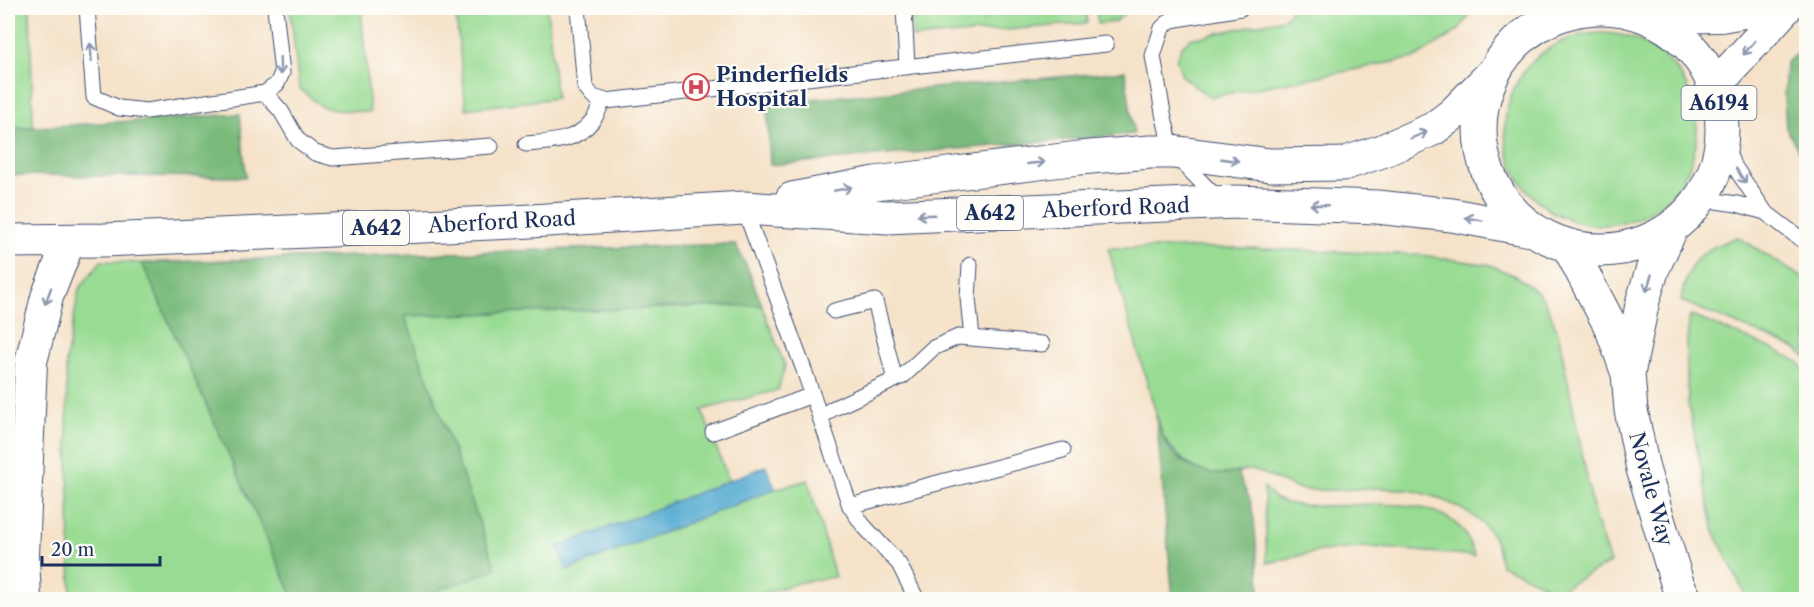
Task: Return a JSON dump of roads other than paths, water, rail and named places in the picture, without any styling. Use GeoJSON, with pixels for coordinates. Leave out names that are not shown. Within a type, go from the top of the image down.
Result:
{"type":"FeatureCollection","features":[{"type":"Feature","properties":{"kind":"main road","name":"A6194"},"geometry":{"type":"LineString","coordinates":[[1587,8],[1631,11],[1672,30],[1691,47],[1706,68],[1716,91],[1721,114],[1723,137],[1719,159],[1712,180],[1701,199],[1671,229],[1639,245],[1604,251],[1569,247],[1531,230],[1506,206],[1488,176],[1479,142],[1481,107],[1492,74],[1524,21],[1587,8]]}},
{"type":"Feature","properties":{"kind":"main road","name":"Aberford Road"},"geometry":{"type":"LineString","coordinates":[[744,208],[875,183],[1039,163],[1161,152],[1270,165],[1343,164],[1382,151],[1433,129],[1453,114],[1492,74]]}},
{"type":"Feature","properties":{"kind":"main road","name":"Aberford Road"},"geometry":{"type":"LineString","coordinates":[[8,242],[502,222],[744,208],[887,217],[1236,202],[1377,207],[1452,215],[1531,230]]}},
{"type":"Feature","properties":{"kind":"main road","name":"Novale Way"},"geometry":{"type":"LineString","coordinates":[[1671,229],[1650,278],[1628,374],[1630,411],[1642,469],[1678,586],[1686,600]]}},
{"type":"Feature","properties":{"kind":"main road","name":"Novale Way"},"geometry":{"type":"LineString","coordinates":[[1569,247],[1611,329],[1628,374]]}},
{"type":"Feature","properties":{"kind":"street"},"geometry":{"type":"LineString","coordinates":[[1631,11],[1721,16],[1767,8]]}},
{"type":"Feature","properties":{"kind":"street"},"geometry":{"type":"LineString","coordinates":[[1716,91],[1728,73],[1786,8]]}},
{"type":"Feature","properties":{"kind":"street"},"geometry":{"type":"LineString","coordinates":[[25,600],[23,555],[31,362],[47,297],[69,241]]}},
{"type":"Feature","properties":{"kind":"lane"},"geometry":{"type":"LineString","coordinates":[[87,8],[94,97],[119,108],[147,111],[265,93],[277,84],[282,73],[275,8]]}},
{"type":"Feature","properties":{"kind":"lane"},"geometry":{"type":"LineString","coordinates":[[578,8],[585,87],[593,98],[603,100],[1106,44]]}},
{"type":"Feature","properties":{"kind":"lane"},"geometry":{"type":"LineString","coordinates":[[904,8],[907,67]]}},
{"type":"Feature","properties":{"kind":"lane"},"geometry":{"type":"LineString","coordinates":[[1161,152],[1163,113],[1153,56],[1162,28],[1171,20],[1241,8]]}},
{"type":"Feature","properties":{"kind":"lane"},"geometry":{"type":"LineString","coordinates":[[265,93],[280,111],[298,140],[315,153],[333,158],[491,146]]}},
{"type":"Feature","properties":{"kind":"lane"},"geometry":{"type":"LineString","coordinates":[[526,144],[557,141],[576,135],[593,121],[603,100]]}},
{"type":"Feature","properties":{"kind":"lane"},"geometry":{"type":"LineString","coordinates":[[1723,137],[1732,163],[1766,212],[1806,243]]}},
{"type":"Feature","properties":{"kind":"lane","name":"Aberford Road"},"geometry":{"type":"LineString","coordinates":[[1161,152],[1211,192],[1236,202]]}},
{"type":"Feature","properties":{"kind":"lane"},"geometry":{"type":"LineString","coordinates":[[1701,199],[1737,204],[1766,212]]}},
{"type":"Feature","properties":{"kind":"lane"},"geometry":{"type":"LineString","coordinates":[[744,208],[850,506],[863,525],[899,564],[917,600]]}},
{"type":"Feature","properties":{"kind":"lane"},"geometry":{"type":"LineString","coordinates":[[969,265],[968,298],[972,338]]}},
{"type":"Feature","properties":{"kind":"lane"},"geometry":{"type":"LineString","coordinates":[[834,311],[875,301],[895,380]]}},
{"type":"Feature","properties":{"kind":"lane"},"geometry":{"type":"LineString","coordinates":[[820,418],[832,409],[903,376],[933,348],[958,337],[1042,344]]}},
{"type":"Feature","properties":{"kind":"lane"},"geometry":{"type":"LineString","coordinates":[[713,432],[812,395]]}},
{"type":"Feature","properties":{"kind":"lane"},"geometry":{"type":"LineString","coordinates":[[850,506],[1063,450]]}},
{"type":"Feature","properties":{"kind":"water"},"geometry":{"type":"Polygon","coordinates":[[[766,466],[775,489],[567,570],[558,547],[766,466]]]}},
{"type":"Feature","properties":{"kind":"place","name":"Pinderfields Hospital"},"geometry":{"type":"Point","coordinates":[696,87]}}]}
